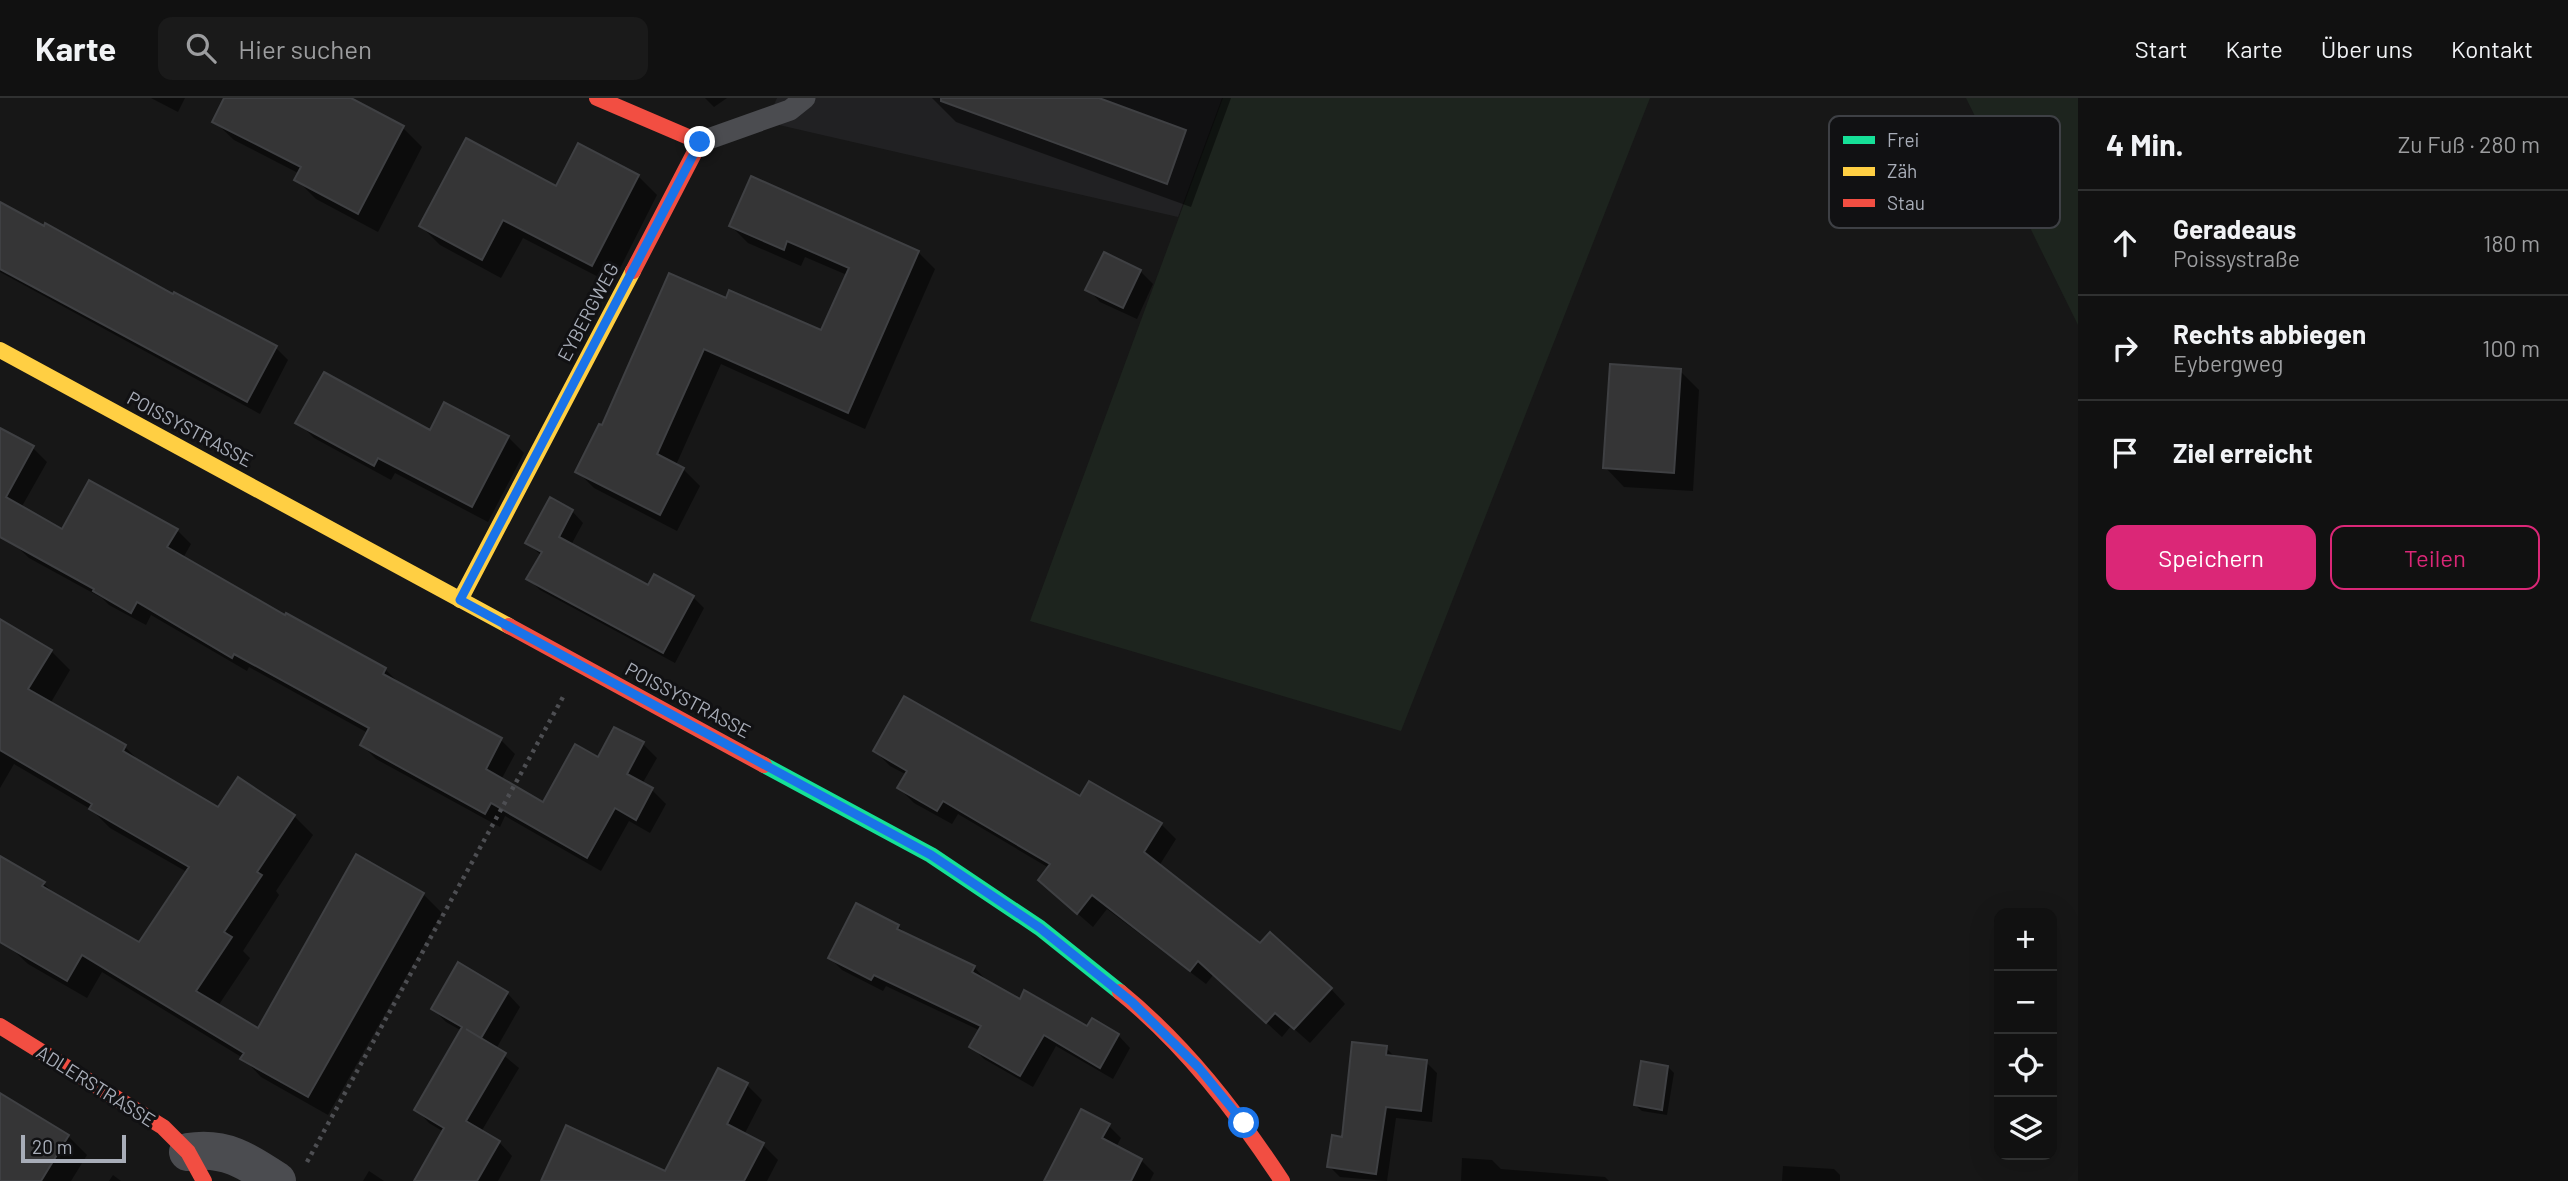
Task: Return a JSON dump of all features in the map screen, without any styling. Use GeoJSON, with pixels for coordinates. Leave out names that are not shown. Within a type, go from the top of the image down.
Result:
{"type":"FeatureCollection","features":[{"type":"Feature","properties":{"kind":"street"},"geometry":{"type":"LineString","coordinates":[[597,98],[700,142]]}},
{"type":"Feature","properties":{"kind":"street","name":"EYBERGWEG"},"geometry":{"type":"LineString","coordinates":[[460,600],[700,142]]}},
{"type":"Feature","properties":{"kind":"street","name":"POISSYSTRASSE"},"geometry":{"type":"LineString","coordinates":[[0,350],[931,855],[1040,928],[1132,1002],[1199,1068],[1244,1123],[1282,1181]]}},
{"type":"Feature","properties":{"kind":"street","name":"ADLERSTRASSE"},"geometry":{"type":"LineString","coordinates":[[0,1027],[163,1127],[196,1166],[206,1149],[291,1173]]}},
{"type":"Feature","properties":{"kind":"lane"},"geometry":{"type":"LineString","coordinates":[[700,142],[790,110],[805,98]]}},
{"type":"Feature","properties":{"kind":"path"},"geometry":{"type":"LineString","coordinates":[[291,1173],[580,665]]}},
{"type":"Feature","properties":{"kind":"shaded area"},"geometry":{"type":"Polygon","coordinates":[[[777,98],[1222,98],[1178,217],[766,122],[777,98]]]}},
{"type":"Feature","properties":{"kind":"shaded area"},"geometry":{"type":"Polygon","coordinates":[[[1223,98],[1650,98],[1401,731],[1030,621],[1223,98]]]}},
{"type":"Feature","properties":{"kind":"shaded area"},"geometry":{"type":"Polygon","coordinates":[[[1966,98],[2078,98],[2078,325],[2030,228],[2060,228],[2060,116],[1975,116],[1966,98]]]}},
{"type":"Feature","properties":{"kind":"building"},"geometry":{"type":"Polygon","coordinates":[[[224,98],[351,98],[404,126],[358,214],[294,180],[301,167],[212,122],[224,98]]]}},
{"type":"Feature","properties":{"kind":"building"},"geometry":{"type":"Polygon","coordinates":[[[941,98],[1099,98],[1186,130],[1167,184],[941,101],[941,98]]]}},
{"type":"Feature","properties":{"kind":"building"},"geometry":{"type":"Polygon","coordinates":[[[466,138],[556,186],[578,143],[639,175],[592,266],[503,220],[482,260],[419,226],[466,138]]]}},
{"type":"Feature","properties":{"kind":"building"},"geometry":{"type":"Polygon","coordinates":[[[751,176],[919,251],[848,413],[704,349],[657,454],[684,468],[660,515],[575,472],[599,424],[602,425],[669,273],[726,298],[729,290],[821,330],[849,268],[787,241],[784,250],[729,226],[751,176]]]}},
{"type":"Feature","properties":{"kind":"building"},"geometry":{"type":"Polygon","coordinates":[[[0,202],[44,226],[45,223],[173,294],[174,292],[277,346],[247,402],[0,269],[0,202]]]}},
{"type":"Feature","properties":{"kind":"building"},"geometry":{"type":"Polygon","coordinates":[[[1104,252],[1141,270],[1123,308],[1085,290],[1104,252]]]}},
{"type":"Feature","properties":{"kind":"building"},"geometry":{"type":"Polygon","coordinates":[[[1610,364],[1681,369],[1674,473],[1603,468],[1610,364]]]}},
{"type":"Feature","properties":{"kind":"building"},"geometry":{"type":"Polygon","coordinates":[[[324,372],[430,430],[444,402],[509,436],[472,507],[378,458],[374,466],[295,423],[324,372]]]}},
{"type":"Feature","properties":{"kind":"building"},"geometry":{"type":"Polygon","coordinates":[[[0,428],[34,446],[6,497],[62,529],[89,480],[178,529],[167,547],[285,615],[286,613],[386,668],[383,674],[502,738],[486,769],[543,802],[575,744],[598,757],[614,727],[644,742],[627,774],[653,788],[636,820],[615,808],[587,858],[491,803],[485,814],[360,745],[369,728],[234,654],[232,658],[137,602],[131,613],[93,591],[94,589],[0,537],[0,428]]]}},
{"type":"Feature","properties":{"kind":"building"},"geometry":{"type":"Polygon","coordinates":[[[550,497],[573,510],[559,537],[648,585],[654,574],[694,596],[663,653],[526,579],[542,552],[525,543],[550,497]]]}},
{"type":"Feature","properties":{"kind":"building"},"geometry":{"type":"Polygon","coordinates":[[[0,619],[52,650],[28,689],[126,745],[123,751],[218,807],[238,777],[295,815],[257,872],[262,875],[224,932],[232,937],[196,991],[258,1028],[356,854],[424,893],[308,1097],[240,1059],[244,1053],[82,955],[67,981],[0,942],[0,856],[45,882],[42,886],[139,942],[189,867],[89,809],[92,804],[0,750],[0,619]]]}},
{"type":"Feature","properties":{"kind":"building"},"geometry":{"type":"Polygon","coordinates":[[[904,696],[1080,796],[1089,781],[1162,823],[1144,852],[1260,943],[1270,932],[1332,988],[1294,1029],[1275,1013],[1266,1023],[1198,961],[1190,971],[1092,895],[1077,914],[1038,880],[1050,864],[943,801],[937,811],[897,788],[907,771],[873,751],[904,696]]]}},
{"type":"Feature","properties":{"kind":"building"},"geometry":{"type":"Polygon","coordinates":[[[856,903],[899,925],[897,929],[975,966],[972,972],[1020,999],[1024,990],[1087,1026],[1092,1018],[1119,1034],[1100,1068],[1044,1035],[1020,1076],[969,1047],[981,1026],[874,975],[871,980],[828,958],[856,903]]]}},
{"type":"Feature","properties":{"kind":"building"},"geometry":{"type":"Polygon","coordinates":[[[458,962],[508,992],[481,1038],[506,1053],[466,1121],[500,1141],[477,1181],[414,1181],[444,1128],[414,1110],[462,1027],[431,1009],[458,962]]]}},
{"type":"Feature","properties":{"kind":"building"},"geometry":{"type":"Polygon","coordinates":[[[1352,1042],[1387,1046],[1386,1055],[1427,1060],[1421,1111],[1386,1107],[1376,1174],[1327,1167],[1332,1135],[1342,1137],[1352,1042]]]}},
{"type":"Feature","properties":{"kind":"building"},"geometry":{"type":"Polygon","coordinates":[[[1641,1061],[1668,1066],[1662,1110],[1634,1105],[1641,1061]]]}},
{"type":"Feature","properties":{"kind":"building"},"geometry":{"type":"Polygon","coordinates":[[[718,1068],[748,1083],[727,1124],[764,1143],[744,1181],[541,1181],[566,1125],[665,1171],[718,1068]]]}},
{"type":"Feature","properties":{"kind":"building"},"geometry":{"type":"Polygon","coordinates":[[[0,1093],[69,1135],[41,1181],[0,1181],[0,1093]]]}},
{"type":"Feature","properties":{"kind":"building"},"geometry":{"type":"Polygon","coordinates":[[[1081,1109],[1110,1124],[1102,1138],[1142,1159],[1131,1181],[1044,1181],[1081,1109]]]}},
{"type":"Feature","properties":{"kind":"traffic: fast"},"geometry":{"type":"LineString","coordinates":[[764,765],[931,855],[1040,928],[1120,992]]}},
{"type":"Feature","properties":{"kind":"traffic: slow"},"geometry":{"type":"LineString","coordinates":[[460,600],[633,271]]}},
{"type":"Feature","properties":{"kind":"traffic: slow"},"geometry":{"type":"LineString","coordinates":[[0,350],[509,626]]}},
{"type":"Feature","properties":{"kind":"traffic: jam"},"geometry":{"type":"LineString","coordinates":[[597,98],[700,142],[633,271]]}},
{"type":"Feature","properties":{"kind":"traffic: jam"},"geometry":{"type":"LineString","coordinates":[[509,626],[764,765]]}},
{"type":"Feature","properties":{"kind":"traffic: jam"},"geometry":{"type":"LineString","coordinates":[[1120,992],[1144,1012],[1208,1080],[1282,1181]]}},
{"type":"Feature","properties":{"kind":"traffic: jam"},"geometry":{"type":"LineString","coordinates":[[0,1026],[163,1127],[188,1152],[204,1181]]}},
{"type":"Feature","properties":{"kind":"route"},"geometry":{"type":"LineString","coordinates":[[700,142],[460,600],[931,855],[1040,928],[1132,1002],[1199,1068],[1244,1123]]}}]}
